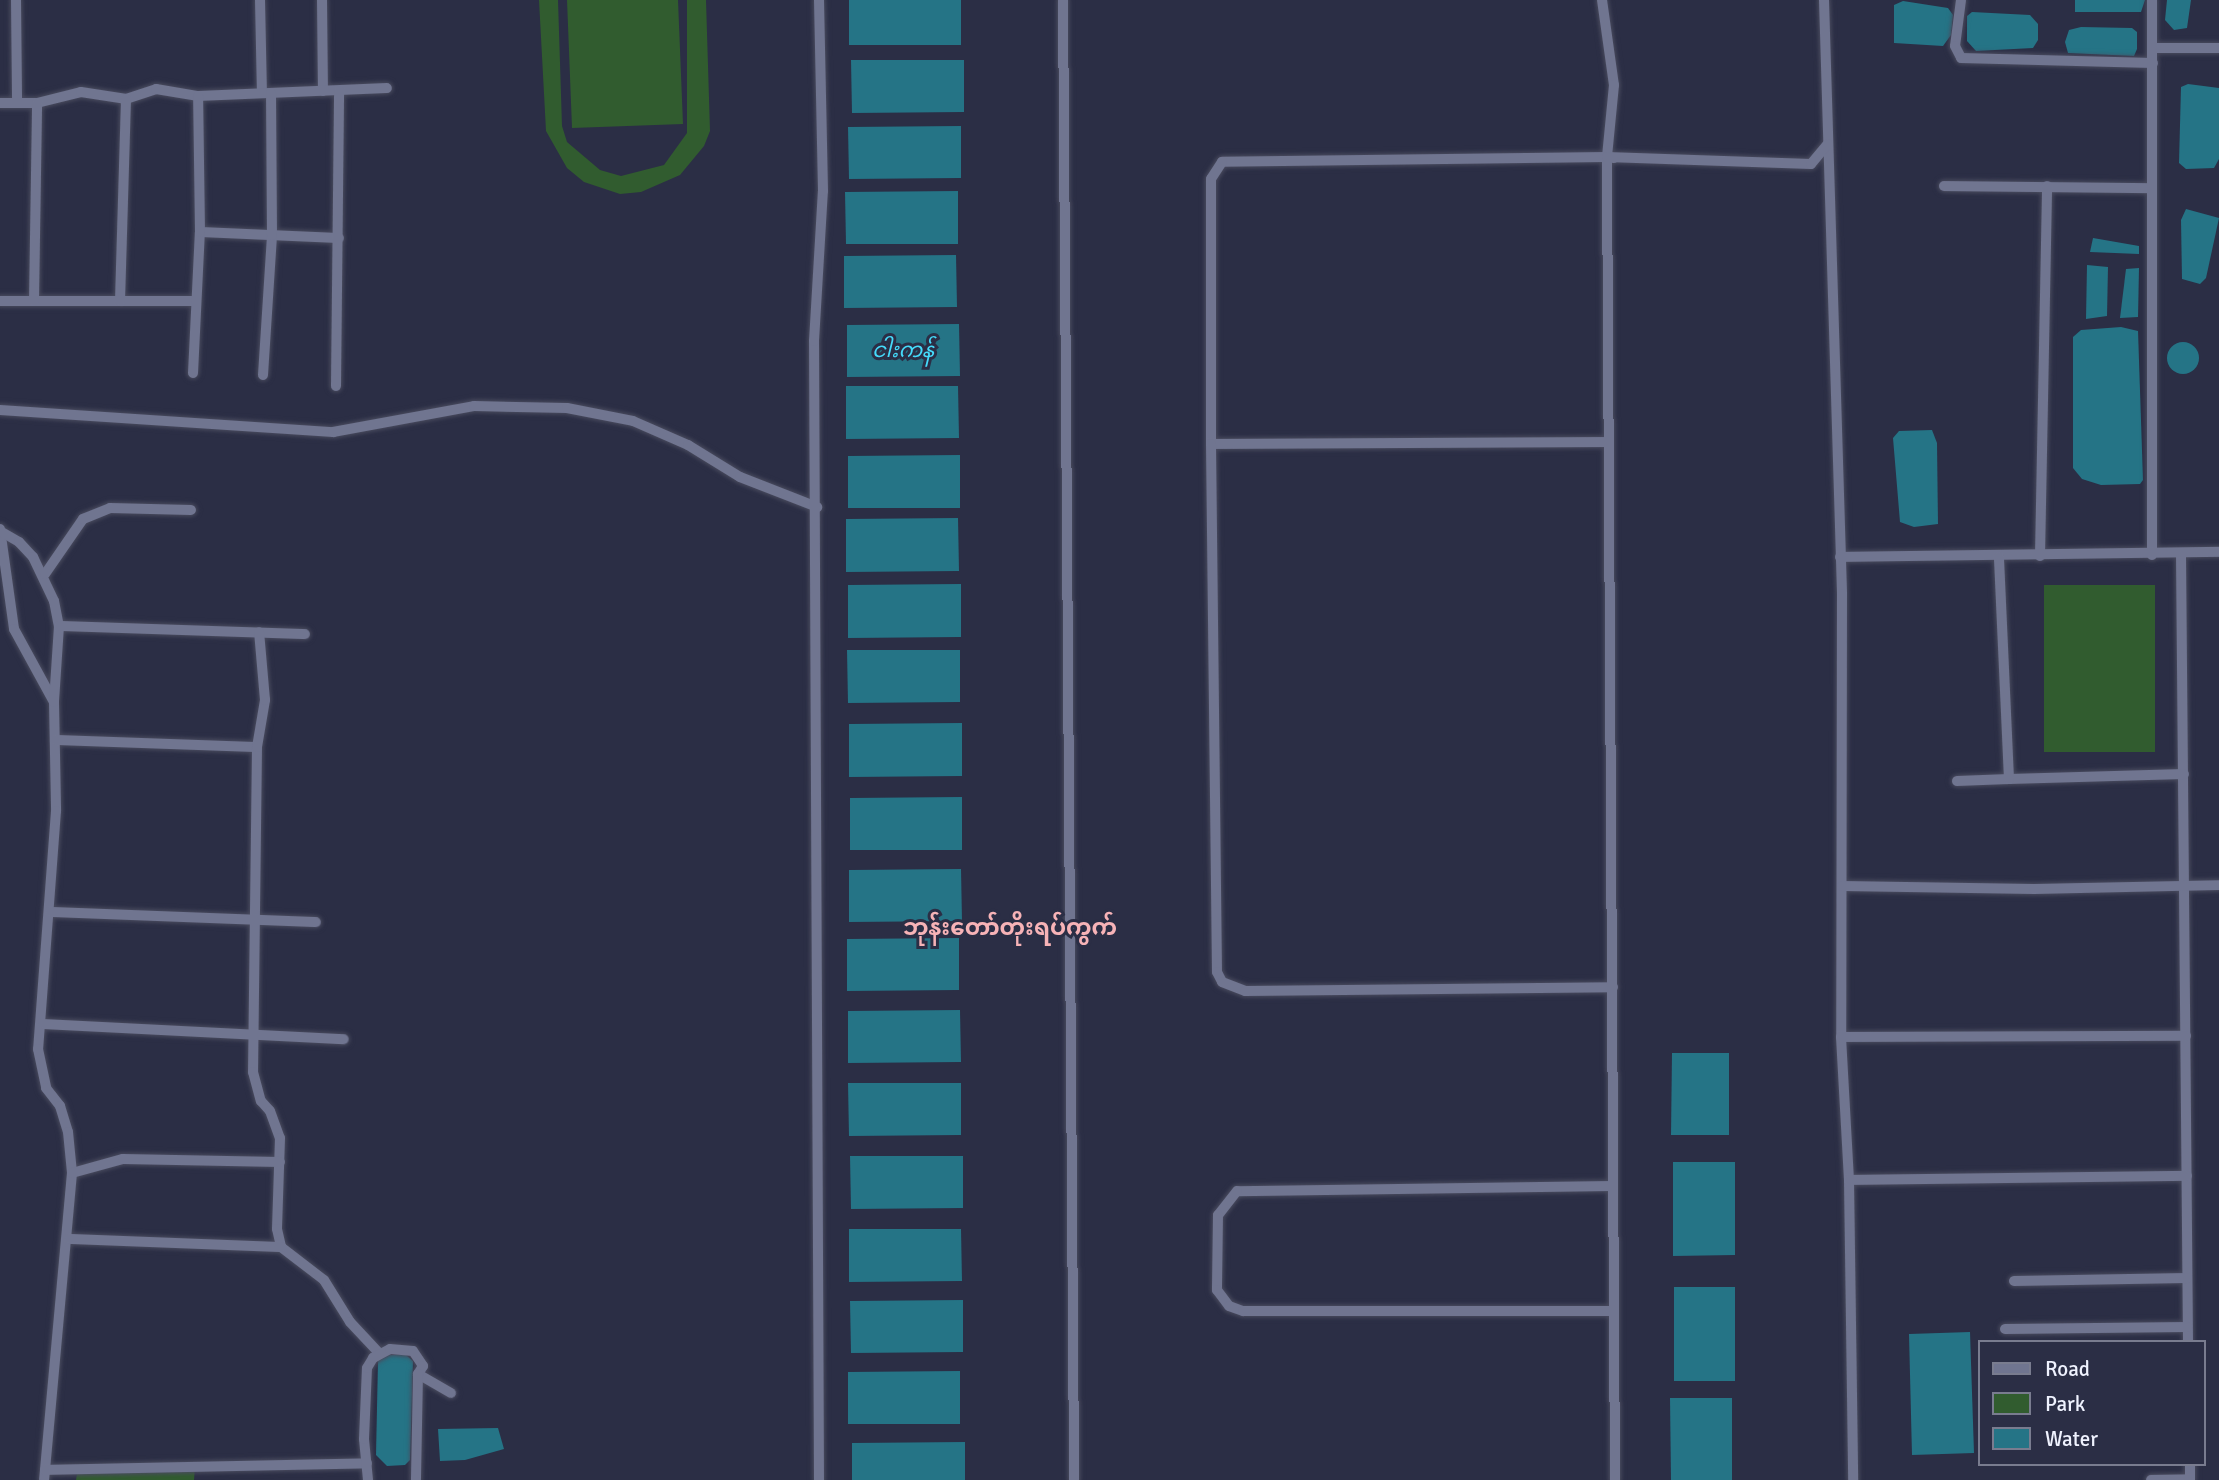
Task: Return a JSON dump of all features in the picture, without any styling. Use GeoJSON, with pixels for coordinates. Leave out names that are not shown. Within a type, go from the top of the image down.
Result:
{"type":"FeatureCollection","features":[{"type":"Feature","properties":{"kind":"street"},"geometry":{"type":"LineString","coordinates":[[16,0],[17,103]]}},
{"type":"Feature","properties":{"kind":"street"},"geometry":{"type":"LineString","coordinates":[[260,0],[272,235],[263,375]]}},
{"type":"Feature","properties":{"kind":"street"},"geometry":{"type":"LineString","coordinates":[[322,0],[323,91]]}},
{"type":"Feature","properties":{"kind":"street"},"geometry":{"type":"LineString","coordinates":[[819,0],[823,191],[814,341],[817,507],[819,1480]]}},
{"type":"Feature","properties":{"kind":"street"},"geometry":{"type":"LineString","coordinates":[[1063,0],[1074,1480]]}},
{"type":"Feature","properties":{"kind":"street"},"geometry":{"type":"LineString","coordinates":[[1602,0],[1614,85],[1607,157],[1615,1480]]}},
{"type":"Feature","properties":{"kind":"street"},"geometry":{"type":"LineString","coordinates":[[1824,0],[1840,558],[1841,1037],[1849,1180],[1853,1480]]}},
{"type":"Feature","properties":{"kind":"street"},"geometry":{"type":"LineString","coordinates":[[1961,0],[1955,46],[1961,58],[2152,64]]}},
{"type":"Feature","properties":{"kind":"street"},"geometry":{"type":"LineString","coordinates":[[2151,555],[2152,0]]}},
{"type":"Feature","properties":{"kind":"street"},"geometry":{"type":"LineString","coordinates":[[2152,48],[2219,48]]}},
{"type":"Feature","properties":{"kind":"street"},"geometry":{"type":"LineString","coordinates":[[0,103],[37,103],[81,92],[126,99],[156,89],[198,96],[387,88]]}},
{"type":"Feature","properties":{"kind":"street"},"geometry":{"type":"LineString","coordinates":[[336,386],[339,91]]}},
{"type":"Feature","properties":{"kind":"street"},"geometry":{"type":"LineString","coordinates":[[192,373],[200,232],[198,96]]}},
{"type":"Feature","properties":{"kind":"street"},"geometry":{"type":"LineString","coordinates":[[120,301],[126,99]]}},
{"type":"Feature","properties":{"kind":"street"},"geometry":{"type":"LineString","coordinates":[[34,302],[37,103]]}},
{"type":"Feature","properties":{"kind":"street"},"geometry":{"type":"LineString","coordinates":[[1613,987],[1245,991],[1222,982],[1217,971],[1211,179],[1222,162],[1607,157],[1811,164],[1828,144]]}},
{"type":"Feature","properties":{"kind":"street"},"geometry":{"type":"LineString","coordinates":[[1944,186],[2151,188]]}},
{"type":"Feature","properties":{"kind":"street"},"geometry":{"type":"LineString","coordinates":[[2040,556],[2047,186]]}},
{"type":"Feature","properties":{"kind":"street"},"geometry":{"type":"LineString","coordinates":[[200,232],[339,238]]}},
{"type":"Feature","properties":{"kind":"street"},"geometry":{"type":"LineString","coordinates":[[0,301],[196,301]]}},
{"type":"Feature","properties":{"kind":"street"},"geometry":{"type":"LineString","coordinates":[[0,410],[333,432],[474,406],[568,408],[633,421],[688,445],[740,477],[817,507]]}},
{"type":"Feature","properties":{"kind":"street"},"geometry":{"type":"LineString","coordinates":[[1211,444],[1608,442]]}},
{"type":"Feature","properties":{"kind":"street"},"geometry":{"type":"LineString","coordinates":[[44,574],[82,519],[110,508],[191,510]]}},
{"type":"Feature","properties":{"kind":"street"},"geometry":{"type":"LineString","coordinates":[[0,530],[19,542],[44,574],[59,626],[54,702],[51,912],[39,1065],[46,1088],[61,1106],[72,1174],[69,1239],[44,1475],[367,1463]]}},
{"type":"Feature","properties":{"kind":"street"},"geometry":{"type":"LineString","coordinates":[[0,530],[14,629],[54,702]]}},
{"type":"Feature","properties":{"kind":"street"},"geometry":{"type":"LineString","coordinates":[[1840,558],[2219,552]]}},
{"type":"Feature","properties":{"kind":"street"},"geometry":{"type":"LineString","coordinates":[[2181,554],[2188,1340]]}},
{"type":"Feature","properties":{"kind":"street"},"geometry":{"type":"LineString","coordinates":[[2000,556],[2009,779]]}},
{"type":"Feature","properties":{"kind":"street"},"geometry":{"type":"LineString","coordinates":[[59,626],[305,634]]}},
{"type":"Feature","properties":{"kind":"street"},"geometry":{"type":"LineString","coordinates":[[259,632],[265,700],[257,747],[253,1072],[261,1101],[276,1123],[280,1163],[277,1229],[281,1247]]}},
{"type":"Feature","properties":{"kind":"street"},"geometry":{"type":"LineString","coordinates":[[55,740],[257,747]]}},
{"type":"Feature","properties":{"kind":"street"},"geometry":{"type":"LineString","coordinates":[[1957,781],[2184,774]]}},
{"type":"Feature","properties":{"kind":"street"},"geometry":{"type":"LineString","coordinates":[[1842,886],[2219,885]]}},
{"type":"Feature","properties":{"kind":"street"},"geometry":{"type":"LineString","coordinates":[[51,912],[316,922]]}},
{"type":"Feature","properties":{"kind":"street"},"geometry":{"type":"LineString","coordinates":[[43,1024],[253,1037],[305,1034],[344,1039]]}},
{"type":"Feature","properties":{"kind":"street"},"geometry":{"type":"LineString","coordinates":[[1841,1037],[2186,1036]]}},
{"type":"Feature","properties":{"kind":"street"},"geometry":{"type":"LineString","coordinates":[[72,1174],[123,1159],[280,1163]]}},
{"type":"Feature","properties":{"kind":"street"},"geometry":{"type":"LineString","coordinates":[[1849,1180],[2186,1176]]}},
{"type":"Feature","properties":{"kind":"street"},"geometry":{"type":"LineString","coordinates":[[1612,1186],[1237,1191],[1218,1215],[1217,1290],[1229,1306],[1243,1311],[1613,1311]]}},
{"type":"Feature","properties":{"kind":"street"},"geometry":{"type":"LineString","coordinates":[[69,1239],[281,1247],[324,1280],[351,1322],[379,1353]]}},
{"type":"Feature","properties":{"kind":"street"},"geometry":{"type":"LineString","coordinates":[[2014,1281],[2187,1278]]}},
{"type":"Feature","properties":{"kind":"street"},"geometry":{"type":"LineString","coordinates":[[2005,1329],[2188,1327]]}},
{"type":"Feature","properties":{"kind":"street"},"geometry":{"type":"LineString","coordinates":[[368,1480],[367,1368],[379,1353],[390,1349],[413,1351],[423,1366],[418,1374],[416,1480]]}},
{"type":"Feature","properties":{"kind":"street"},"geometry":{"type":"LineString","coordinates":[[418,1374],[451,1393]]}},
{"type":"Feature","properties":{"kind":"street"},"geometry":{"type":"LineString","coordinates":[[2151,1480],[2190,1480]]}},
{"type":"Feature","properties":{"kind":"green space"},"geometry":{"type":"Polygon","coordinates":[[[539,0],[558,0],[562,126],[567,142],[600,170],[621,176],[664,165],[687,133],[687,0],[706,0],[710,131],[704,146],[680,175],[641,192],[620,194],[584,182],[567,168],[546,131],[539,0]]]}},
{"type":"Feature","properties":{"kind":"green space"},"geometry":{"type":"Polygon","coordinates":[[[567,0],[678,0],[683,124],[572,128],[567,0]]]}},
{"type":"Feature","properties":{"kind":"green space"},"geometry":{"type":"Polygon","coordinates":[[[2044,585],[2155,585],[2155,752],[2044,752],[2044,585]]]}},
{"type":"Feature","properties":{"kind":"green space"},"geometry":{"type":"Polygon","coordinates":[[[195,1468],[194,1480],[76,1480],[77,1474],[195,1468]]]}},
{"type":"Feature","properties":{"kind":"water"},"geometry":{"type":"Polygon","coordinates":[[[849,0],[961,0],[961,45],[849,45],[849,0]]]}},
{"type":"Feature","properties":{"kind":"water"},"geometry":{"type":"Polygon","coordinates":[[[2075,0],[2145,0],[2141,12],[2075,12],[2075,0]]]}},
{"type":"Feature","properties":{"kind":"water"},"geometry":{"type":"Polygon","coordinates":[[[2167,0],[2191,0],[2187,28],[2174,30],[2165,20],[2167,0]]]}},
{"type":"Feature","properties":{"kind":"water"},"geometry":{"type":"Polygon","coordinates":[[[1903,1],[1948,8],[1953,15],[1951,35],[1943,46],[1894,43],[1894,5],[1903,1]]]}},
{"type":"Feature","properties":{"kind":"water"},"geometry":{"type":"Polygon","coordinates":[[[1972,12],[2030,15],[2038,24],[2038,40],[2033,48],[1976,51],[1967,41],[1967,16],[1972,12]]]}},
{"type":"Feature","properties":{"kind":"water"},"geometry":{"type":"Polygon","coordinates":[[[2081,27],[2132,28],[2137,32],[2137,49],[2134,56],[2068,53],[2065,42],[2069,30],[2081,27]]]}},
{"type":"Feature","properties":{"kind":"water"},"geometry":{"type":"Polygon","coordinates":[[[851,60],[964,60],[964,112],[852,113],[851,60]]]}},
{"type":"Feature","properties":{"kind":"water"},"geometry":{"type":"Polygon","coordinates":[[[2188,84],[2219,88],[2219,159],[2214,168],[2186,169],[2179,163],[2181,87],[2188,84]]]}},
{"type":"Feature","properties":{"kind":"water"},"geometry":{"type":"Polygon","coordinates":[[[961,126],[961,178],[849,179],[848,127],[961,126]]]}},
{"type":"Feature","properties":{"kind":"water"},"geometry":{"type":"Polygon","coordinates":[[[958,191],[958,244],[846,244],[845,192],[958,191]]]}},
{"type":"Feature","properties":{"kind":"water"},"geometry":{"type":"Polygon","coordinates":[[[2186,209],[2219,218],[2206,278],[2200,284],[2182,279],[2181,220],[2186,209]]]}},
{"type":"Feature","properties":{"kind":"water"},"geometry":{"type":"Polygon","coordinates":[[[2093,238],[2139,246],[2139,254],[2090,252],[2093,238]]]}},
{"type":"Feature","properties":{"kind":"water","name":"ငါးကန်"},"geometry":{"type":"Polygon","coordinates":[[[956,255],[957,307],[844,308],[844,256],[956,255]]]}},
{"type":"Feature","properties":{"kind":"water"},"geometry":{"type":"Polygon","coordinates":[[[2087,265],[2108,267],[2107,316],[2086,319],[2087,265]]]}},
{"type":"Feature","properties":{"kind":"water"},"geometry":{"type":"Polygon","coordinates":[[[2139,268],[2138,317],[2120,318],[2126,269],[2139,268]]]}},
{"type":"Feature","properties":{"kind":"water","name":"ငါးကန်"},"geometry":{"type":"Polygon","coordinates":[[[959,324],[960,376],[847,377],[847,325],[959,324]]]}},
{"type":"Feature","properties":{"kind":"water"},"geometry":{"type":"Polygon","coordinates":[[[2121,327],[2138,331],[2143,480],[2140,484],[2101,485],[2082,479],[2073,468],[2073,337],[2081,330],[2121,327]]]}},
{"type":"Feature","properties":{"kind":"water"},"geometry":{"type":"Polygon","coordinates":[[[2183,342],[2194,347],[2199,358],[2194,369],[2183,374],[2172,369],[2167,358],[2172,347],[2183,342]]]}},
{"type":"Feature","properties":{"kind":"water","name":"ငါးကန်"},"geometry":{"type":"Polygon","coordinates":[[[846,386],[958,386],[959,438],[846,439],[846,386]]]}},
{"type":"Feature","properties":{"kind":"water"},"geometry":{"type":"Polygon","coordinates":[[[1932,430],[1937,443],[1938,524],[1914,527],[1900,522],[1893,438],[1899,431],[1932,430]]]}},
{"type":"Feature","properties":{"kind":"water"},"geometry":{"type":"Polygon","coordinates":[[[960,455],[960,508],[848,508],[848,456],[960,455]]]}},
{"type":"Feature","properties":{"kind":"water"},"geometry":{"type":"Polygon","coordinates":[[[958,518],[959,571],[846,572],[846,519],[958,518]]]}},
{"type":"Feature","properties":{"kind":"water"},"geometry":{"type":"Polygon","coordinates":[[[961,584],[961,637],[848,638],[848,585],[961,584]]]}},
{"type":"Feature","properties":{"kind":"water"},"geometry":{"type":"Polygon","coordinates":[[[847,650],[960,650],[960,702],[848,703],[847,650]]]}},
{"type":"Feature","properties":{"kind":"water"},"geometry":{"type":"Polygon","coordinates":[[[962,723],[962,776],[849,777],[849,724],[962,723]]]}},
{"type":"Feature","properties":{"kind":"water"},"geometry":{"type":"Polygon","coordinates":[[[962,797],[962,850],[850,850],[850,798],[962,797]]]}},
{"type":"Feature","properties":{"kind":"water"},"geometry":{"type":"Polygon","coordinates":[[[961,869],[962,921],[849,922],[849,870],[961,869]]]}},
{"type":"Feature","properties":{"kind":"water"},"geometry":{"type":"Polygon","coordinates":[[[959,938],[959,990],[847,991],[847,939],[959,938]]]}},
{"type":"Feature","properties":{"kind":"water"},"geometry":{"type":"Polygon","coordinates":[[[960,1010],[961,1062],[848,1063],[848,1011],[960,1010]]]}},
{"type":"Feature","properties":{"kind":"water"},"geometry":{"type":"Polygon","coordinates":[[[1672,1053],[1729,1053],[1729,1135],[1671,1135],[1672,1053]]]}},
{"type":"Feature","properties":{"kind":"water"},"geometry":{"type":"Polygon","coordinates":[[[848,1083],[961,1083],[961,1135],[849,1136],[848,1083]]]}},
{"type":"Feature","properties":{"kind":"water"},"geometry":{"type":"Polygon","coordinates":[[[850,1156],[963,1156],[963,1208],[851,1209],[850,1156]]]}},
{"type":"Feature","properties":{"kind":"water"},"geometry":{"type":"Polygon","coordinates":[[[1673,1162],[1735,1162],[1735,1255],[1673,1256],[1673,1162]]]}},
{"type":"Feature","properties":{"kind":"water"},"geometry":{"type":"Polygon","coordinates":[[[849,1229],[961,1229],[962,1281],[849,1282],[849,1229]]]}},
{"type":"Feature","properties":{"kind":"water"},"geometry":{"type":"Polygon","coordinates":[[[1674,1287],[1735,1287],[1735,1381],[1674,1381],[1674,1287]]]}},
{"type":"Feature","properties":{"kind":"water"},"geometry":{"type":"Polygon","coordinates":[[[963,1300],[963,1352],[851,1353],[850,1301],[963,1300]]]}},
{"type":"Feature","properties":{"kind":"water"},"geometry":{"type":"Polygon","coordinates":[[[1970,1332],[1974,1453],[1912,1455],[1909,1334],[1970,1332]]]}},
{"type":"Feature","properties":{"kind":"water"},"geometry":{"type":"Polygon","coordinates":[[[390,1355],[406,1355],[413,1361],[410,1460],[405,1465],[387,1466],[376,1455],[378,1361],[390,1355]]]}},
{"type":"Feature","properties":{"kind":"water"},"geometry":{"type":"Polygon","coordinates":[[[960,1371],[960,1424],[848,1424],[848,1372],[960,1371]]]}},
{"type":"Feature","properties":{"kind":"water"},"geometry":{"type":"Polygon","coordinates":[[[1670,1398],[1732,1398],[1732,1480],[1671,1480],[1670,1398]]]}},
{"type":"Feature","properties":{"kind":"water"},"geometry":{"type":"Polygon","coordinates":[[[498,1428],[504,1449],[465,1460],[440,1461],[438,1429],[498,1428]]]}},
{"type":"Feature","properties":{"kind":"water"},"geometry":{"type":"Polygon","coordinates":[[[965,1442],[965,1480],[852,1480],[852,1443],[965,1442]]]}},
{"type":"Feature","properties":{"kind":"district","name":"ဘုန်းတော်တိုးရပ်ကွက်"},"geometry":{"type":"Point","coordinates":[1010,928]}}]}
